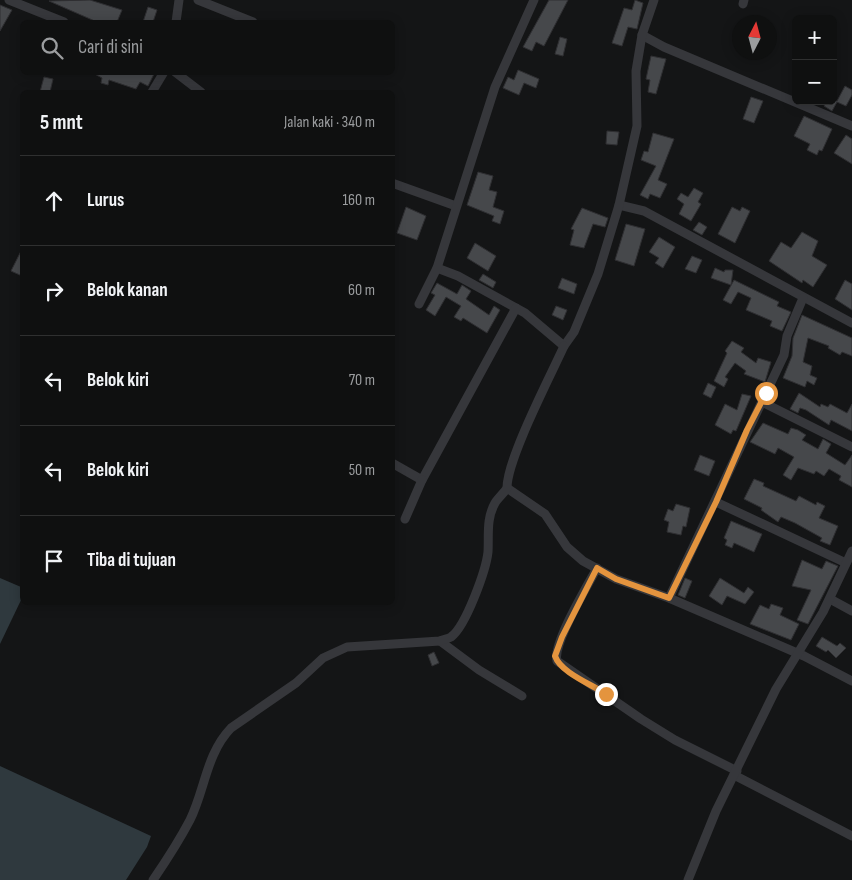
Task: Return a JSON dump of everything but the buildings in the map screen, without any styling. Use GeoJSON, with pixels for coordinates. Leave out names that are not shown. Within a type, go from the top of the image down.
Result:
{"type":"FeatureCollection","features":[{"type":"Feature","properties":{"kind":"street"},"geometry":{"type":"LineString","coordinates":[[9,0],[59,20]]}},
{"type":"Feature","properties":{"kind":"street"},"geometry":{"type":"LineString","coordinates":[[176,20],[179,0]]}},
{"type":"Feature","properties":{"kind":"street"},"geometry":{"type":"LineString","coordinates":[[198,0],[248,20]]}},
{"type":"Feature","properties":{"kind":"street"},"geometry":{"type":"LineString","coordinates":[[419,304],[437,268],[496,87],[534,0]]}},
{"type":"Feature","properties":{"kind":"street"},"geometry":{"type":"LineString","coordinates":[[153,880],[190,819],[213,754],[222,737],[231,728],[296,683],[334,651],[347,646],[440,641],[451,637],[466,614],[482,575],[488,552],[486,537],[495,503],[507,488],[507,480],[520,444],[564,346],[574,332],[598,274],[620,205],[637,126],[636,71],[642,35],[654,0]]}},
{"type":"Feature","properties":{"kind":"street"},"geometry":{"type":"LineString","coordinates":[[642,35],[664,47],[852,126]]}},
{"type":"Feature","properties":{"kind":"street"},"geometry":{"type":"LineString","coordinates":[[153,90],[162,75]]}},
{"type":"Feature","properties":{"kind":"street"},"geometry":{"type":"LineString","coordinates":[[179,75],[198,90]]}},
{"type":"Feature","properties":{"kind":"street"},"geometry":{"type":"LineString","coordinates":[[395,184],[456,206]]}},
{"type":"Feature","properties":{"kind":"street"},"geometry":{"type":"LineString","coordinates":[[620,205],[644,211],[852,323]]}},
{"type":"Feature","properties":{"kind":"street"},"geometry":{"type":"LineString","coordinates":[[437,268],[458,276],[516,308],[564,346]]}},
{"type":"Feature","properties":{"kind":"street"},"geometry":{"type":"LineString","coordinates":[[669,598],[784,355],[787,336],[803,298]]}},
{"type":"Feature","properties":{"kind":"street"},"geometry":{"type":"LineString","coordinates":[[405,519],[422,480],[516,308]]}},
{"type":"Feature","properties":{"kind":"street"},"geometry":{"type":"LineString","coordinates":[[762,402],[852,447]]}},
{"type":"Feature","properties":{"kind":"street"},"geometry":{"type":"LineString","coordinates":[[395,465],[422,480]]}},
{"type":"Feature","properties":{"kind":"street"},"geometry":{"type":"LineString","coordinates":[[507,488],[545,514],[568,547],[584,561],[616,579],[669,598],[799,654],[852,681]]}},
{"type":"Feature","properties":{"kind":"street"},"geometry":{"type":"LineString","coordinates":[[716,502],[846,563]]}},
{"type":"Feature","properties":{"kind":"street"},"geometry":{"type":"LineString","coordinates":[[688,880],[716,811],[776,689],[799,654],[830,599],[852,551]]}},
{"type":"Feature","properties":{"kind":"street"},"geometry":{"type":"LineString","coordinates":[[597,568],[562,637],[555,656],[557,661],[567,670],[675,740],[852,836]]}},
{"type":"Feature","properties":{"kind":"street"},"geometry":{"type":"LineString","coordinates":[[830,599],[852,611]]}},
{"type":"Feature","properties":{"kind":"street"},"geometry":{"type":"LineString","coordinates":[[440,641],[479,670],[522,696]]}},
{"type":"Feature","properties":{"kind":"shaded area"},"geometry":{"type":"Polygon","coordinates":[[[0,578],[20,587],[20,602],[0,644],[0,578]]]}},
{"type":"Feature","properties":{"kind":"shaded area"},"geometry":{"type":"Polygon","coordinates":[[[0,766],[151,836],[147,847],[126,880],[0,880],[0,766]]]}},
{"type":"Feature","properties":{"kind":"route"},"geometry":{"type":"LineString","coordinates":[[606,694],[567,670],[557,661],[555,656],[585,590],[597,568],[616,579],[669,598],[766,393]]}}]}
